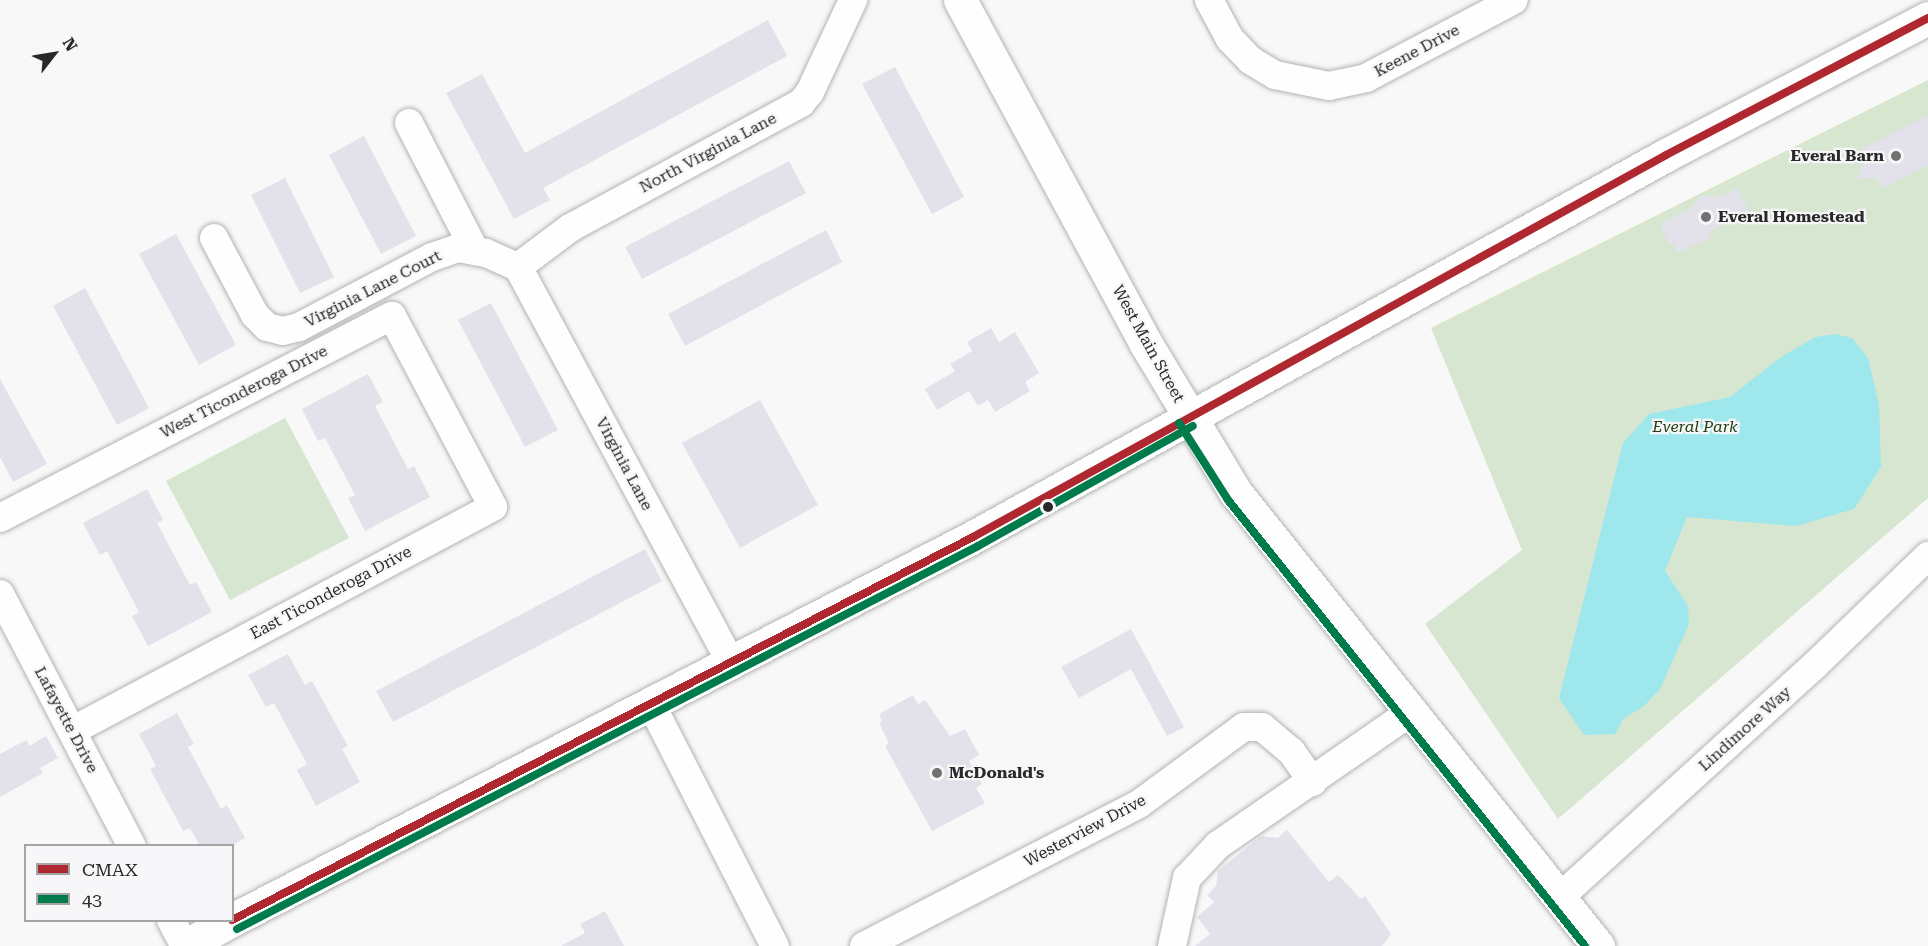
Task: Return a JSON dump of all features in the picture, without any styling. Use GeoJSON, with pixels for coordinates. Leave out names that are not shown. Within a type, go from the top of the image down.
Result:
{"type":"FeatureCollection","features":[{"type":"Feature","properties":{"kind":"main road","name":"West Main Street"},"geometry":{"type":"LineString","coordinates":[[960,0],[1188,417],[1236,493],[1598,946]]}},
{"type":"Feature","properties":{"kind":"main road"},"geometry":{"type":"LineString","coordinates":[[234,919],[973,537],[1666,155],[1928,18]]}},
{"type":"Feature","properties":{"kind":"main road"},"geometry":{"type":"LineString","coordinates":[[185,946],[228,922]]}},
{"type":"Feature","properties":{"kind":"street","name":"North Virginia Lane"},"geometry":{"type":"LineString","coordinates":[[518,267],[570,228],[801,103],[810,92],[853,0]]}},
{"type":"Feature","properties":{"kind":"street","name":"Keene Drive"},"geometry":{"type":"LineString","coordinates":[[1209,0],[1230,39],[1250,60],[1275,75],[1329,86],[1366,78],[1514,0]]}},
{"type":"Feature","properties":{"kind":"street"},"geometry":{"type":"LineString","coordinates":[[409,123],[475,251]]}},
{"type":"Feature","properties":{"kind":"street","name":"Virginia Lane Court"},"geometry":{"type":"LineString","coordinates":[[214,238],[255,315],[267,327],[283,331],[299,327],[432,257],[458,248],[475,251],[518,267]]}},
{"type":"Feature","properties":{"kind":"street","name":"Virginia Lane"},"geometry":{"type":"LineString","coordinates":[[518,267],[730,661]]}},
{"type":"Feature","properties":{"kind":"street","name":"West Ticonderoga Drive"},"geometry":{"type":"LineString","coordinates":[[0,518],[392,316],[442,411]]}},
{"type":"Feature","properties":{"kind":"street","name":"East Ticonderoga Drive"},"geometry":{"type":"LineString","coordinates":[[72,730],[493,507],[442,411]]}},
{"type":"Feature","properties":{"kind":"street","name":"Lindimore Way"},"geometry":{"type":"LineString","coordinates":[[1559,898],[1815,665],[1928,556]]}},
{"type":"Feature","properties":{"kind":"street","name":"Lafayette Drive"},"geometry":{"type":"LineString","coordinates":[[0,594],[131,844]]}},
{"type":"Feature","properties":{"kind":"street"},"geometry":{"type":"LineString","coordinates":[[650,702],[775,946]]}},
{"type":"Feature","properties":{"kind":"street"},"geometry":{"type":"LineString","coordinates":[[1172,946],[1188,878],[1218,845],[1313,782],[1411,712]]}},
{"type":"Feature","properties":{"kind":"street","name":"Westerview Drive"},"geometry":{"type":"LineString","coordinates":[[864,946],[1139,804],[1244,727],[1263,727],[1291,751],[1313,782]]}},
{"type":"Feature","properties":{"kind":"street"},"geometry":{"type":"LineString","coordinates":[[172,922],[185,946]]}},
{"type":"Feature","properties":{"kind":"green space","name":"Everal Park"},"geometry":{"type":"Polygon","coordinates":[[[1928,80],[1928,498],[1558,819],[1425,624],[1522,550],[1431,328],[1928,80]]]}},
{"type":"Feature","properties":{"kind":"green space"},"geometry":{"type":"Polygon","coordinates":[[[285,418],[349,538],[230,600],[166,481],[285,418]]]}},
{"type":"Feature","properties":{"kind":"water"},"geometry":{"type":"Polygon","coordinates":[[[1835,334],[1852,338],[1868,358],[1879,405],[1881,467],[1854,509],[1796,526],[1687,517],[1665,571],[1688,606],[1689,624],[1660,689],[1643,707],[1624,718],[1615,734],[1584,735],[1559,698],[1623,443],[1649,414],[1730,397],[1784,355],[1816,337],[1835,334]]]}},
{"type":"Feature","properties":{"kind":"building"},"geometry":{"type":"Polygon","coordinates":[[[768,20],[787,56],[543,188],[550,200],[514,219],[446,93],[482,74],[525,153],[768,20]]]}},
{"type":"Feature","properties":{"kind":"building"},"geometry":{"type":"Polygon","coordinates":[[[895,67],[964,197],[932,214],[862,84],[895,67]]]}},
{"type":"Feature","properties":{"kind":"building","name":"Everal Barn"},"geometry":{"type":"Polygon","coordinates":[[[1928,115],[1928,165],[1882,188],[1876,178],[1857,179],[1865,157],[1861,149],[1928,115]]]}},
{"type":"Feature","properties":{"kind":"building"},"geometry":{"type":"Polygon","coordinates":[[[364,136],[416,236],[381,254],[329,155],[364,136]]]}},
{"type":"Feature","properties":{"kind":"building"},"geometry":{"type":"Polygon","coordinates":[[[789,161],[806,193],[642,279],[625,247],[789,161]]]}},
{"type":"Feature","properties":{"kind":"building"},"geometry":{"type":"Polygon","coordinates":[[[285,178],[334,277],[300,293],[251,195],[285,178]]]}},
{"type":"Feature","properties":{"kind":"building","name":"Everal Homestead"},"geometry":{"type":"Polygon","coordinates":[[[1737,188],[1749,211],[1709,232],[1712,237],[1678,253],[1674,244],[1670,245],[1661,228],[1663,223],[1691,208],[1701,196],[1720,197],[1737,188]]]}},
{"type":"Feature","properties":{"kind":"building"},"geometry":{"type":"Polygon","coordinates":[[[826,230],[842,262],[685,346],[668,314],[826,230]]]}},
{"type":"Feature","properties":{"kind":"building"},"geometry":{"type":"Polygon","coordinates":[[[176,234],[236,345],[199,365],[139,254],[176,234]]]}},
{"type":"Feature","properties":{"kind":"building"},"geometry":{"type":"Polygon","coordinates":[[[85,288],[149,408],[117,425],[53,306],[85,288]]]}},
{"type":"Feature","properties":{"kind":"building"},"geometry":{"type":"Polygon","coordinates":[[[491,303],[558,430],[525,447],[458,320],[491,303]]]}},
{"type":"Feature","properties":{"kind":"building"},"geometry":{"type":"Polygon","coordinates":[[[991,328],[999,342],[1015,332],[1039,373],[1025,382],[1030,391],[995,412],[988,400],[978,406],[969,391],[937,410],[925,389],[955,371],[950,364],[972,351],[967,342],[991,328]]]}},
{"type":"Feature","properties":{"kind":"building"},"geometry":{"type":"Polygon","coordinates":[[[368,374],[383,402],[375,406],[408,469],[414,466],[430,497],[365,531],[348,498],[355,495],[325,438],[318,441],[302,409],[368,374]]]}},
{"type":"Feature","properties":{"kind":"building"},"geometry":{"type":"Polygon","coordinates":[[[0,379],[47,464],[13,482],[0,457],[0,379]]]}},
{"type":"Feature","properties":{"kind":"building"},"geometry":{"type":"Polygon","coordinates":[[[760,400],[818,505],[740,548],[682,443],[760,400]]]}},
{"type":"Feature","properties":{"kind":"building"},"geometry":{"type":"Polygon","coordinates":[[[147,489],[163,520],[157,523],[190,585],[196,582],[212,612],[148,646],[132,616],[139,612],[107,551],[100,555],[83,523],[147,489]]]}},
{"type":"Feature","properties":{"kind":"building"},"geometry":{"type":"Polygon","coordinates":[[[645,549],[662,581],[393,722],[376,691],[645,549]]]}},
{"type":"Feature","properties":{"kind":"building"},"geometry":{"type":"Polygon","coordinates":[[[1131,629],[1184,727],[1167,736],[1131,669],[1079,698],[1061,667],[1131,629]]]}},
{"type":"Feature","properties":{"kind":"building"},"geometry":{"type":"Polygon","coordinates":[[[288,654],[305,685],[312,681],[348,746],[342,749],[360,782],[316,806],[297,770],[307,764],[274,703],[266,707],[248,675],[288,654]]]}},
{"type":"Feature","properties":{"kind":"building","name":"McDonald's"},"geometry":{"type":"Polygon","coordinates":[[[913,695],[918,704],[925,700],[950,736],[965,729],[979,755],[969,761],[982,784],[976,788],[985,803],[932,831],[885,746],[889,743],[879,723],[882,721],[879,714],[913,695]]]}},
{"type":"Feature","properties":{"kind":"building"},"geometry":{"type":"Polygon","coordinates":[[[177,713],[194,744],[188,747],[221,809],[227,805],[245,838],[234,844],[199,844],[190,828],[183,831],[150,769],[156,766],[139,734],[177,713]]]}},
{"type":"Feature","properties":{"kind":"building"},"geometry":{"type":"Polygon","coordinates":[[[46,736],[58,758],[40,768],[43,773],[0,797],[0,754],[26,740],[30,746],[46,736]]]}},
{"type":"Feature","properties":{"kind":"building"},"geometry":{"type":"Polygon","coordinates":[[[1287,830],[1329,882],[1338,875],[1361,899],[1365,896],[1391,934],[1382,946],[1195,946],[1210,934],[1197,917],[1214,902],[1207,895],[1216,886],[1218,871],[1261,836],[1278,838],[1287,830]]]}},
{"type":"Feature","properties":{"kind":"building"},"geometry":{"type":"Polygon","coordinates":[[[605,911],[624,946],[561,946],[585,933],[580,924],[605,911]]]}},
{"type":"Feature","properties":{"kind":"transit line","name":"CMAX"},"geometry":{"type":"LineString","coordinates":[[234,919],[973,537],[1666,155],[1928,18]]}},
{"type":"Feature","properties":{"kind":"transit line","name":"43"},"geometry":{"type":"LineString","coordinates":[[1179,423],[1228,500],[1585,946]]}},
{"type":"Feature","properties":{"kind":"transit line","name":"43"},"geometry":{"type":"LineString","coordinates":[[237,929],[978,546],[1193,426]]}},
{"type":"Feature","properties":{"kind":"place","name":"Everal Barn"},"geometry":{"type":"Point","coordinates":[1896,156]}},
{"type":"Feature","properties":{"kind":"place","name":"Everal Homestead"},"geometry":{"type":"Point","coordinates":[1706,217]}},
{"type":"Feature","properties":{"kind":"place","name":"McDonald's"},"geometry":{"type":"Point","coordinates":[937,773]}}]}
